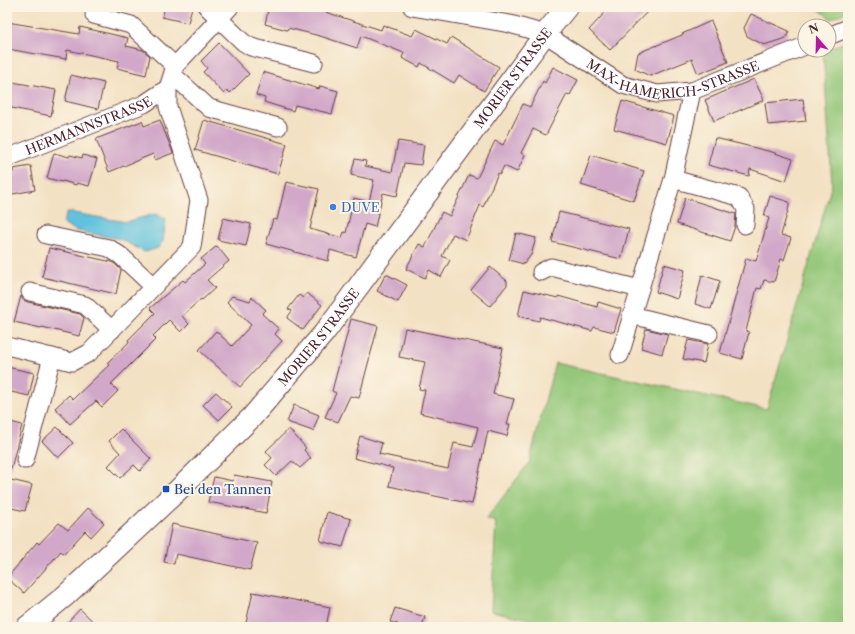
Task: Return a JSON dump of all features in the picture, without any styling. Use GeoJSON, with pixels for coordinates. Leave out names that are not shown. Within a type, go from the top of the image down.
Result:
{"type":"FeatureCollection","features":[{"type":"Feature","properties":{"kind":"main road","name":"MORIER STRASSE"},"geometry":{"type":"LineString","coordinates":[[27,627],[65,596],[176,492],[252,417],[324,333],[545,34],[567,7]]}},
{"type":"Feature","properties":{"kind":"street"},"geometry":{"type":"LineString","coordinates":[[412,7],[510,24],[545,34]]}},
{"type":"Feature","properties":{"kind":"street","name":"HERMANNSTRASSE"},"geometry":{"type":"LineString","coordinates":[[7,158],[144,104],[172,76],[219,11],[243,42],[251,47],[314,63]]}},
{"type":"Feature","properties":{"kind":"street"},"geometry":{"type":"LineString","coordinates":[[94,14],[131,25],[172,76],[209,108],[278,127]]}},
{"type":"Feature","properties":{"kind":"street"},"geometry":{"type":"LineString","coordinates":[[837,33],[848,28]]}},
{"type":"Feature","properties":{"kind":"street","name":"MAX-HAMERICH-STRASSE"},"geometry":{"type":"LineString","coordinates":[[545,34],[623,85],[657,94],[692,91],[797,49]]}},
{"type":"Feature","properties":{"kind":"street","name":"HERMANNSTRASSE"},"geometry":{"type":"LineString","coordinates":[[7,346],[72,362],[89,353],[192,247],[199,200],[168,108],[172,76]]}},
{"type":"Feature","properties":{"kind":"street"},"geometry":{"type":"LineString","coordinates":[[620,355],[673,179],[692,91]]}},
{"type":"Feature","properties":{"kind":"street"},"geometry":{"type":"LineString","coordinates":[[673,179],[739,198],[746,209],[745,225]]}},
{"type":"Feature","properties":{"kind":"street"},"geometry":{"type":"LineString","coordinates":[[46,235],[109,248],[121,256],[153,286]]}},
{"type":"Feature","properties":{"kind":"street"},"geometry":{"type":"LineString","coordinates":[[541,272],[550,267],[640,289]]}},
{"type":"Feature","properties":{"kind":"street"},"geometry":{"type":"LineString","coordinates":[[30,292],[85,305],[112,330]]}},
{"type":"Feature","properties":{"kind":"street"},"geometry":{"type":"LineString","coordinates":[[632,316],[710,334]]}},
{"type":"Feature","properties":{"kind":"street"},"geometry":{"type":"LineString","coordinates":[[25,460],[52,357]]}},
{"type":"Feature","properties":{"kind":"green space"},"geometry":{"type":"Polygon","coordinates":[[[816,7],[848,7],[848,11],[833,18],[830,18],[816,7]]]}},
{"type":"Feature","properties":{"kind":"green space"},"geometry":{"type":"Polygon","coordinates":[[[848,40],[848,627],[567,627],[491,611],[496,522],[486,519],[529,463],[555,363],[767,409],[832,184],[823,58],[837,58],[837,45],[848,40]]]}},
{"type":"Feature","properties":{"kind":"water"},"geometry":{"type":"Polygon","coordinates":[[[67,212],[126,222],[155,214],[166,219],[163,241],[158,248],[145,252],[120,239],[77,231],[63,223],[67,212]]]}},
{"type":"Feature","properties":{"kind":"building"},"geometry":{"type":"Polygon","coordinates":[[[165,7],[192,7],[188,23],[162,17],[165,7]]]}},
{"type":"Feature","properties":{"kind":"building"},"geometry":{"type":"Polygon","coordinates":[[[269,7],[310,7],[381,30],[383,25],[412,36],[416,29],[447,44],[451,37],[499,67],[484,91],[459,75],[454,83],[421,63],[419,67],[402,58],[404,53],[361,36],[357,48],[320,36],[265,24],[269,7]]]}},
{"type":"Feature","properties":{"kind":"building"},"geometry":{"type":"Polygon","coordinates":[[[610,7],[652,7],[610,50],[589,30],[610,7]]]}},
{"type":"Feature","properties":{"kind":"building"},"geometry":{"type":"Polygon","coordinates":[[[751,14],[789,31],[786,38],[764,45],[747,36],[744,28],[751,14]]]}},
{"type":"Feature","properties":{"kind":"building"},"geometry":{"type":"Polygon","coordinates":[[[711,21],[728,62],[698,74],[692,59],[650,76],[635,69],[638,53],[711,21]]]}},
{"type":"Feature","properties":{"kind":"building"},"geometry":{"type":"Polygon","coordinates":[[[7,22],[79,34],[80,27],[128,38],[126,46],[143,50],[150,56],[146,75],[117,68],[119,61],[67,50],[66,59],[7,49],[7,22]]]}},
{"type":"Feature","properties":{"kind":"building"},"geometry":{"type":"Polygon","coordinates":[[[219,43],[249,74],[230,93],[227,90],[224,94],[203,72],[207,68],[201,61],[219,43]]]}},
{"type":"Feature","properties":{"kind":"building"},"geometry":{"type":"Polygon","coordinates":[[[553,67],[578,80],[570,95],[567,94],[546,135],[533,129],[521,153],[525,155],[517,172],[504,166],[500,174],[498,173],[483,207],[480,205],[466,240],[453,234],[442,256],[450,260],[441,277],[429,270],[425,278],[406,269],[419,244],[425,247],[442,212],[450,216],[469,175],[477,178],[495,141],[503,145],[523,104],[530,107],[543,81],[545,83],[553,67]]]}},
{"type":"Feature","properties":{"kind":"building"},"geometry":{"type":"Polygon","coordinates":[[[263,72],[319,89],[320,86],[338,91],[332,114],[295,105],[293,111],[264,102],[265,98],[256,95],[263,72]]]}},
{"type":"Feature","properties":{"kind":"building"},"geometry":{"type":"Polygon","coordinates":[[[71,75],[104,83],[98,109],[65,101],[71,75]]]}},
{"type":"Feature","properties":{"kind":"building"},"geometry":{"type":"Polygon","coordinates":[[[754,79],[764,100],[714,121],[705,100],[754,79]]]}},
{"type":"Feature","properties":{"kind":"building"},"geometry":{"type":"Polygon","coordinates":[[[7,81],[56,90],[51,116],[7,107],[7,81]]]}},
{"type":"Feature","properties":{"kind":"building"},"geometry":{"type":"Polygon","coordinates":[[[803,99],[806,121],[768,125],[765,103],[803,99]]]}},
{"type":"Feature","properties":{"kind":"building"},"geometry":{"type":"Polygon","coordinates":[[[622,101],[674,116],[667,143],[614,129],[622,101]]]}},
{"type":"Feature","properties":{"kind":"building"},"geometry":{"type":"Polygon","coordinates":[[[160,120],[173,153],[155,160],[153,154],[109,172],[96,139],[142,121],[144,126],[160,120]]]}},
{"type":"Feature","properties":{"kind":"building"},"geometry":{"type":"Polygon","coordinates":[[[204,120],[287,144],[278,174],[195,150],[204,120]]]}},
{"type":"Feature","properties":{"kind":"building"},"geometry":{"type":"Polygon","coordinates":[[[715,138],[772,152],[793,159],[786,181],[750,169],[749,176],[708,165],[715,138]]]}},
{"type":"Feature","properties":{"kind":"building"},"geometry":{"type":"Polygon","coordinates":[[[398,141],[424,145],[421,165],[404,163],[397,196],[383,193],[375,227],[365,224],[356,257],[330,250],[328,261],[266,244],[273,219],[277,220],[286,182],[319,189],[310,229],[342,238],[344,232],[346,233],[354,198],[369,202],[374,180],[351,175],[355,159],[366,161],[365,166],[392,172],[398,141]]]}},
{"type":"Feature","properties":{"kind":"building"},"geometry":{"type":"Polygon","coordinates":[[[54,153],[69,157],[70,155],[82,158],[83,155],[97,159],[89,186],[77,183],[76,185],[47,178],[54,153]]]}},
{"type":"Feature","properties":{"kind":"building"},"geometry":{"type":"Polygon","coordinates":[[[591,155],[644,171],[634,201],[581,185],[591,155]]]}},
{"type":"Feature","properties":{"kind":"building"},"geometry":{"type":"Polygon","coordinates":[[[31,166],[35,190],[7,195],[7,173],[13,172],[13,169],[31,166]]]}},
{"type":"Feature","properties":{"kind":"building"},"geometry":{"type":"Polygon","coordinates":[[[770,196],[789,202],[781,235],[791,238],[784,260],[781,259],[774,282],[764,280],[761,289],[757,288],[746,331],[749,332],[742,359],[720,353],[746,258],[756,261],[769,218],[764,216],[770,196]]]}},
{"type":"Feature","properties":{"kind":"building"},"geometry":{"type":"Polygon","coordinates":[[[685,198],[736,214],[735,226],[730,241],[677,224],[685,198]]]}},
{"type":"Feature","properties":{"kind":"building"},"geometry":{"type":"Polygon","coordinates":[[[559,212],[629,229],[621,259],[552,242],[559,212]]]}},
{"type":"Feature","properties":{"kind":"building"},"geometry":{"type":"Polygon","coordinates":[[[223,218],[251,224],[246,246],[218,240],[223,218]]]}},
{"type":"Feature","properties":{"kind":"building"},"geometry":{"type":"Polygon","coordinates":[[[516,233],[536,238],[531,255],[524,264],[509,260],[516,233]]]}},
{"type":"Feature","properties":{"kind":"building"},"geometry":{"type":"Polygon","coordinates":[[[217,246],[229,261],[207,280],[215,288],[182,316],[189,324],[181,332],[169,320],[153,336],[156,339],[111,384],[118,391],[102,407],[96,401],[70,424],[55,408],[69,395],[73,399],[109,365],[107,363],[129,342],[128,340],[155,313],[150,308],[183,280],[185,282],[205,264],[201,259],[217,246]]]}},
{"type":"Feature","properties":{"kind":"building"},"geometry":{"type":"Polygon","coordinates":[[[49,248],[112,262],[115,264],[121,270],[116,294],[42,277],[49,248]]]}},
{"type":"Feature","properties":{"kind":"building"},"geometry":{"type":"Polygon","coordinates":[[[664,264],[685,270],[677,299],[656,292],[664,264]]]}},
{"type":"Feature","properties":{"kind":"building"},"geometry":{"type":"Polygon","coordinates":[[[490,267],[507,281],[507,285],[490,306],[471,290],[490,267]]]}},
{"type":"Feature","properties":{"kind":"building"},"geometry":{"type":"Polygon","coordinates":[[[386,274],[407,285],[398,302],[377,291],[386,274]]]}},
{"type":"Feature","properties":{"kind":"building"},"geometry":{"type":"Polygon","coordinates":[[[702,275],[720,281],[711,309],[695,304],[702,275]]]}},
{"type":"Feature","properties":{"kind":"building"},"geometry":{"type":"Polygon","coordinates":[[[524,290],[558,298],[558,296],[597,307],[598,302],[621,309],[614,332],[594,327],[592,331],[540,317],[539,321],[518,316],[524,290]]]}},
{"type":"Feature","properties":{"kind":"building"},"geometry":{"type":"Polygon","coordinates":[[[307,293],[322,305],[303,330],[287,318],[292,311],[288,309],[299,295],[303,298],[307,293]]]}},
{"type":"Feature","properties":{"kind":"building"},"geometry":{"type":"Polygon","coordinates":[[[21,296],[23,300],[28,302],[80,314],[84,318],[79,336],[14,322],[21,296]]]}},
{"type":"Feature","properties":{"kind":"building"},"geometry":{"type":"Polygon","coordinates":[[[232,296],[250,301],[252,297],[266,310],[262,314],[279,329],[275,334],[282,341],[240,387],[199,350],[216,331],[232,346],[251,325],[227,302],[232,296]]]}},
{"type":"Feature","properties":{"kind":"building"},"geometry":{"type":"Polygon","coordinates":[[[351,319],[378,326],[359,398],[350,396],[338,422],[325,417],[336,393],[332,391],[351,319]]]}},
{"type":"Feature","properties":{"kind":"building"},"geometry":{"type":"Polygon","coordinates":[[[405,328],[503,348],[493,394],[514,399],[507,424],[510,424],[507,436],[488,431],[472,504],[389,486],[393,468],[354,458],[360,436],[382,443],[379,454],[448,469],[454,443],[473,447],[478,427],[420,413],[425,390],[419,389],[425,362],[399,357],[405,328]]]}},
{"type":"Feature","properties":{"kind":"building"},"geometry":{"type":"Polygon","coordinates":[[[646,329],[668,334],[662,354],[641,348],[646,329]]]}},
{"type":"Feature","properties":{"kind":"building"},"geometry":{"type":"Polygon","coordinates":[[[688,340],[708,344],[704,363],[683,359],[688,340]]]}},
{"type":"Feature","properties":{"kind":"building"},"geometry":{"type":"Polygon","coordinates":[[[7,367],[34,373],[29,396],[7,391],[7,367]]]}},
{"type":"Feature","properties":{"kind":"building"},"geometry":{"type":"Polygon","coordinates":[[[216,392],[232,407],[219,420],[203,405],[216,392]]]}},
{"type":"Feature","properties":{"kind":"building"},"geometry":{"type":"Polygon","coordinates":[[[294,405],[319,415],[313,431],[287,422],[294,405]]]}},
{"type":"Feature","properties":{"kind":"building"},"geometry":{"type":"Polygon","coordinates":[[[7,421],[22,425],[11,469],[7,469],[7,421]]]}},
{"type":"Feature","properties":{"kind":"building"},"geometry":{"type":"Polygon","coordinates":[[[57,427],[73,443],[58,458],[42,441],[57,427]]]}},
{"type":"Feature","properties":{"kind":"building"},"geometry":{"type":"Polygon","coordinates":[[[121,429],[151,459],[140,471],[134,465],[120,478],[108,466],[120,453],[109,441],[121,429]]]}},
{"type":"Feature","properties":{"kind":"building"},"geometry":{"type":"Polygon","coordinates":[[[289,429],[306,448],[304,450],[311,458],[300,468],[292,461],[276,476],[265,465],[272,458],[266,451],[289,429]]]}},
{"type":"Feature","properties":{"kind":"building"},"geometry":{"type":"Polygon","coordinates":[[[234,475],[272,482],[266,513],[208,502],[214,477],[233,481],[234,475]]]}},
{"type":"Feature","properties":{"kind":"building"},"geometry":{"type":"Polygon","coordinates":[[[7,479],[32,485],[25,511],[7,507],[7,479]]]}},
{"type":"Feature","properties":{"kind":"building"},"geometry":{"type":"Polygon","coordinates":[[[88,508],[104,523],[91,537],[85,531],[64,554],[61,551],[24,593],[7,578],[37,542],[39,544],[59,523],[68,530],[88,508]]]}},
{"type":"Feature","properties":{"kind":"building"},"geometry":{"type":"Polygon","coordinates":[[[327,512],[351,519],[343,547],[320,541],[327,512]]]}},
{"type":"Feature","properties":{"kind":"building"},"geometry":{"type":"Polygon","coordinates":[[[172,524],[257,543],[250,570],[176,554],[174,564],[164,562],[172,524]]]}},
{"type":"Feature","properties":{"kind":"building"},"geometry":{"type":"Polygon","coordinates":[[[253,592],[330,607],[326,627],[268,627],[246,623],[253,592]]]}},
{"type":"Feature","properties":{"kind":"building"},"geometry":{"type":"Polygon","coordinates":[[[395,608],[425,617],[422,627],[397,627],[398,624],[390,622],[395,608]]]}},
{"type":"Feature","properties":{"kind":"building"},"geometry":{"type":"Polygon","coordinates":[[[80,609],[99,627],[63,627],[80,609]]]}},
{"type":"Feature","properties":{"kind":"place","name":"DUVE"},"geometry":{"type":"Point","coordinates":[333,207]}},
{"type":"Feature","properties":{"kind":"place","name":"Bei den Tannen"},"geometry":{"type":"Point","coordinates":[166,489]}}]}
